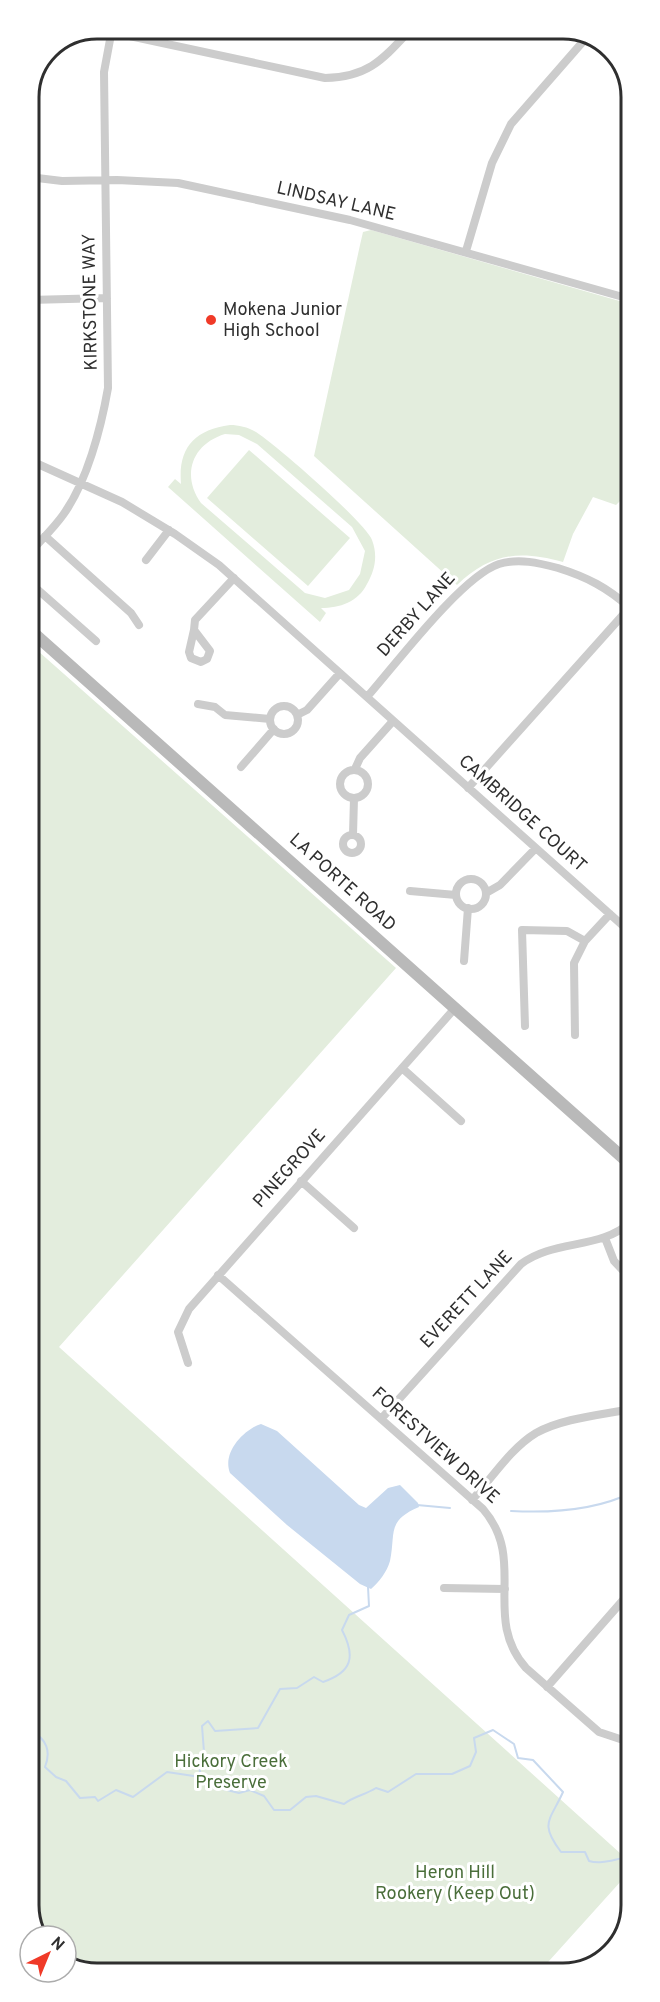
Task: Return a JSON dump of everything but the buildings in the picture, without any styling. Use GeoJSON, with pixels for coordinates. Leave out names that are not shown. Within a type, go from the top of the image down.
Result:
{"type":"FeatureCollection","features":[{"type":"Feature","properties":{"kind":"street","name":"KIRKSTONE WAY"},"geometry":{"type":"LineString","coordinates":[[39,543],[64,513],[79,482],[98,437],[108,388],[104,72],[110,39]]}},
{"type":"Feature","properties":{"kind":"street"},"geometry":{"type":"LineString","coordinates":[[151,39],[325,78],[352,75],[373,67],[401,39]]}},
{"type":"Feature","properties":{"kind":"street"},"geometry":{"type":"LineString","coordinates":[[466,251],[492,163],[511,124],[582,42]]}},
{"type":"Feature","properties":{"kind":"street","name":"LINDSAY LANE"},"geometry":{"type":"LineString","coordinates":[[39,178],[62,181],[178,183],[350,220],[621,296]]}},
{"type":"Feature","properties":{"kind":"street"},"geometry":{"type":"LineString","coordinates":[[39,300],[107,298]]}},
{"type":"Feature","properties":{"kind":"street","name":"CAMBRIDGE COURT"},"geometry":{"type":"LineString","coordinates":[[39,464],[122,502],[169,530],[234,578],[621,924]]}},
{"type":"Feature","properties":{"kind":"street"},"geometry":{"type":"LineString","coordinates":[[146,560],[169,530]]}},
{"type":"Feature","properties":{"kind":"street"},"geometry":{"type":"LineString","coordinates":[[45,536],[131,613],[139,625]]}},
{"type":"Feature","properties":{"kind":"street","name":"DERBY LANE"},"geometry":{"type":"LineString","coordinates":[[366,697],[468,582],[500,564],[530,561],[574,573],[605,587],[621,600]]}},
{"type":"Feature","properties":{"kind":"street"},"geometry":{"type":"LineString","coordinates":[[194,630],[195,620],[234,578]]}},
{"type":"Feature","properties":{"kind":"street"},"geometry":{"type":"LineString","coordinates":[[39,591],[96,641]]}},
{"type":"Feature","properties":{"kind":"street"},"geometry":{"type":"LineString","coordinates":[[468,788],[621,618]]}},
{"type":"Feature","properties":{"kind":"street","name":"LA PORTE ROAD"},"geometry":{"type":"LineString","coordinates":[[39,638],[621,1155]]}},
{"type":"Feature","properties":{"kind":"street"},"geometry":{"type":"LineString","coordinates":[[297,715],[307,710],[340,673]]}},
{"type":"Feature","properties":{"kind":"street"},"geometry":{"type":"LineString","coordinates":[[198,704],[215,707],[225,715],[270,719]]}},
{"type":"Feature","properties":{"kind":"street"},"geometry":{"type":"LineString","coordinates":[[284,706],[294,710],[297,715],[297,725],[289,733],[274,729],[270,719],[274,710],[284,706]]}},
{"type":"Feature","properties":{"kind":"street"},"geometry":{"type":"LineString","coordinates":[[355,770],[360,758],[393,721]]}},
{"type":"Feature","properties":{"kind":"street"},"geometry":{"type":"LineString","coordinates":[[241,767],[274,729]]}},
{"type":"Feature","properties":{"kind":"street"},"geometry":{"type":"LineString","coordinates":[[355,770],[365,774],[369,785],[364,795],[354,798],[344,794],[340,783],[345,773],[355,770]]}},
{"type":"Feature","properties":{"kind":"street"},"geometry":{"type":"LineString","coordinates":[[353,835],[354,798]]}},
{"type":"Feature","properties":{"kind":"street"},"geometry":{"type":"LineString","coordinates":[[486,893],[481,883],[471,879],[460,883],[456,895],[460,904],[468,908],[481,904],[486,893],[500,885],[536,848]]}},
{"type":"Feature","properties":{"kind":"street"},"geometry":{"type":"LineString","coordinates":[[410,891],[456,895]]}},
{"type":"Feature","properties":{"kind":"street"},"geometry":{"type":"LineString","coordinates":[[464,961],[468,908]]}},
{"type":"Feature","properties":{"kind":"street"},"geometry":{"type":"LineString","coordinates":[[575,1035],[574,963],[585,941],[610,914]]}},
{"type":"Feature","properties":{"kind":"street"},"geometry":{"type":"LineString","coordinates":[[525,1026],[522,930],[567,931],[585,941]]}},
{"type":"Feature","properties":{"kind":"street","name":"PINEGROVE"},"geometry":{"type":"LineString","coordinates":[[188,1363],[178,1332],[181,1323],[218,1275],[456,1007]]}},
{"type":"Feature","properties":{"kind":"street"},"geometry":{"type":"LineString","coordinates":[[402,1068],[461,1121]]}},
{"type":"Feature","properties":{"kind":"street"},"geometry":{"type":"LineString","coordinates":[[301,1181],[354,1228]]}},
{"type":"Feature","properties":{"kind":"street","name":"EVERETT LANE"},"geometry":{"type":"LineString","coordinates":[[381,1419],[521,1264],[543,1251],[605,1238],[621,1228]]}},
{"type":"Feature","properties":{"kind":"street"},"geometry":{"type":"LineString","coordinates":[[605,1238],[614,1261],[621,1268]]}},
{"type":"Feature","properties":{"kind":"street","name":"FORESTVIEW DRIVE"},"geometry":{"type":"LineString","coordinates":[[218,1275],[489,1516],[500,1535],[505,1552],[504,1616],[508,1638],[521,1663],[599,1732],[621,1739]]}},
{"type":"Feature","properties":{"kind":"street"},"geometry":{"type":"LineString","coordinates":[[472,1500],[519,1447],[535,1434],[558,1425],[621,1411]]}},
{"type":"Feature","properties":{"kind":"street"},"geometry":{"type":"LineString","coordinates":[[444,1588],[505,1589]]}},
{"type":"Feature","properties":{"kind":"street"},"geometry":{"type":"LineString","coordinates":[[547,1687],[621,1602]]}},
{"type":"Feature","properties":{"kind":"green space"},"geometry":{"type":"Polygon","coordinates":[[[371,230],[621,301],[621,500],[616,505],[593,497],[573,534],[563,562],[533,556],[506,557],[482,566],[457,585],[314,456],[363,232],[371,230]]]}},
{"type":"Feature","properties":{"kind":"green space"},"geometry":{"type":"Polygon","coordinates":[[[230,425],[256,432],[338,502],[366,531],[372,540],[375,563],[370,579],[354,600],[335,607],[321,608],[326,613],[320,622],[168,487],[175,479],[181,484],[182,460],[191,443],[198,436],[217,427],[230,425]],[[225,434],[205,445],[198,453],[191,472],[195,492],[201,503],[305,593],[325,598],[349,590],[360,574],[365,551],[352,527],[257,444],[239,435],[225,434]]]}},
{"type":"Feature","properties":{"kind":"green space"},"geometry":{"type":"Polygon","coordinates":[[[249,450],[350,538],[308,586],[207,498],[249,450]]]}},
{"type":"Feature","properties":{"kind":"green space","name":"Hickory Creek Preserve"},"geometry":{"type":"Polygon","coordinates":[[[39,652],[396,968],[59,1347],[621,1854],[621,1881],[547,1963],[86,1962],[78,1960],[78,1924],[42,1924],[39,1912],[39,652]]]}},
{"type":"Feature","properties":{"kind":"water"},"geometry":{"type":"Polygon","coordinates":[[[261,1424],[277,1431],[359,1505],[366,1508],[388,1488],[400,1485],[418,1503],[419,1507],[401,1517],[397,1523],[394,1529],[389,1565],[371,1589],[360,1584],[287,1525],[230,1473],[229,1458],[236,1443],[247,1431],[261,1424]]]}},
{"type":"Feature","properties":{"kind":"waterway"},"geometry":{"type":"LineString","coordinates":[[511,1511],[572,1509],[621,1497]]}},
{"type":"Feature","properties":{"kind":"waterway"},"geometry":{"type":"LineString","coordinates":[[417,1505],[450,1508]]}},
{"type":"Feature","properties":{"kind":"waterway"},"geometry":{"type":"LineString","coordinates":[[368,1587],[369,1606],[349,1615],[342,1630],[350,1656],[345,1668],[333,1678],[323,1682],[314,1677],[297,1688],[280,1689],[258,1728],[215,1731],[208,1721],[202,1726],[204,1752],[198,1758],[200,1772],[223,1789],[239,1793],[250,1790],[264,1796],[274,1810],[290,1810],[306,1797],[316,1796],[344,1804],[376,1788],[388,1792],[416,1774],[452,1774],[470,1766],[476,1752],[474,1738],[493,1730],[514,1744],[518,1758],[533,1760],[563,1792],[549,1822],[550,1834],[561,1852],[585,1852],[589,1861],[594,1862],[621,1859]]}},
{"type":"Feature","properties":{"kind":"waterway"},"geometry":{"type":"LineString","coordinates":[[39,1737],[46,1746],[48,1756],[45,1767],[56,1777],[66,1781],[80,1798],[95,1797],[98,1801],[116,1790],[133,1797],[167,1772],[207,1778]]}},
{"type":"Feature","properties":{"kind":"place","name":"Mokena Junior High School"},"geometry":{"type":"Point","coordinates":[211,320]}},
{"type":"Feature","properties":{"kind":"park label","name":"Heron Hill Rookery (Keep Out)"},"geometry":{"type":"Point","coordinates":[455,1883]}}]}
